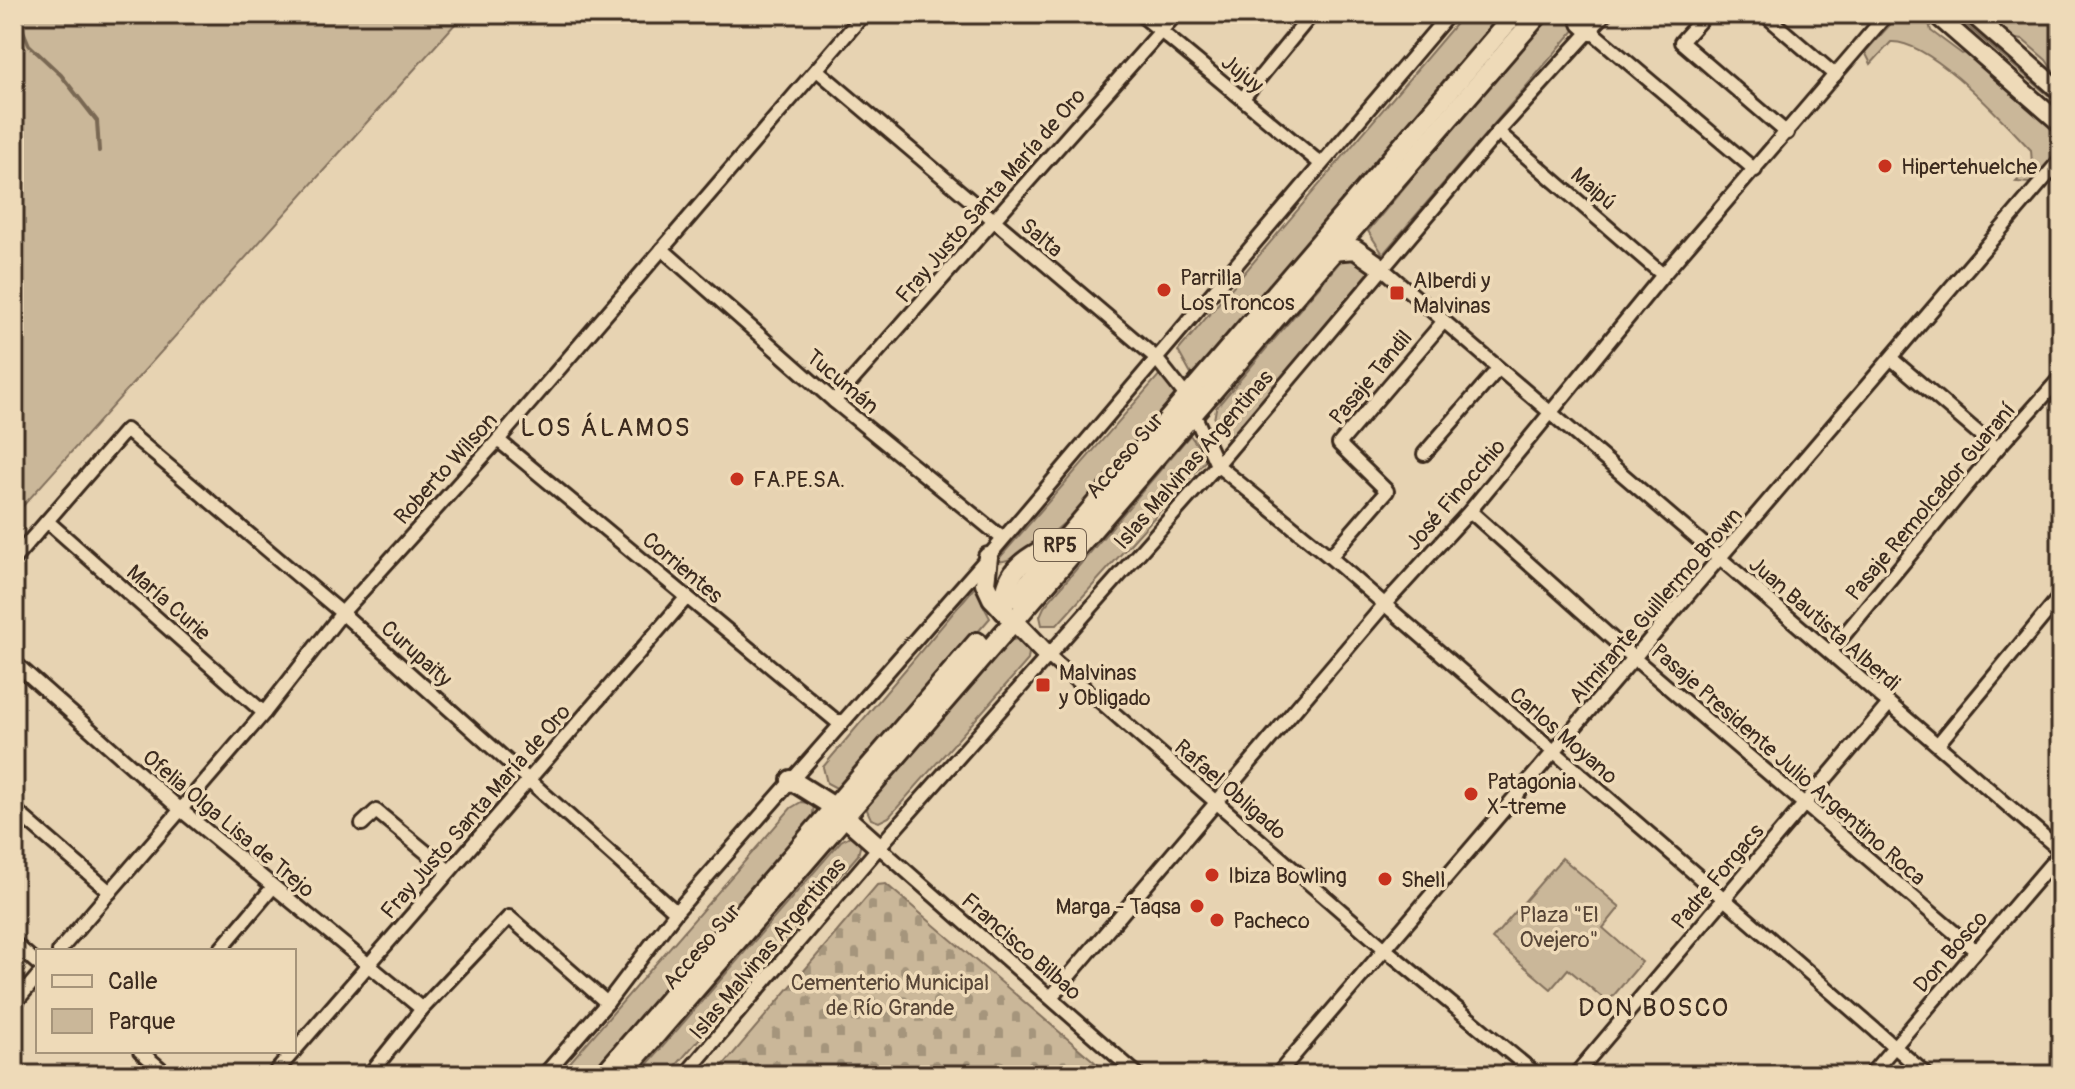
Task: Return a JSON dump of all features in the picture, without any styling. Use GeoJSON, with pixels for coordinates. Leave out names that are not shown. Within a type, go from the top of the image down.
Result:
{"type":"FeatureCollection","features":[{"type":"Feature","properties":{"kind":"main road","name":"Acceso Sur"},"geometry":{"type":"LineString","coordinates":[[603,1075],[839,811],[1008,615],[1515,14]]}},
{"type":"Feature","properties":{"kind":"main road","name":"Acceso Sur"},"geometry":{"type":"LineString","coordinates":[[1008,615],[1067,536],[1332,251],[1539,14]]}},
{"type":"Feature","properties":{"kind":"main road"},"geometry":{"type":"LineString","coordinates":[[1580,14],[1582,23],[1591,31]]}},
{"type":"Feature","properties":{"kind":"main road"},"geometry":{"type":"LineString","coordinates":[[1935,14],[2061,124]]}},
{"type":"Feature","properties":{"kind":"main road"},"geometry":{"type":"LineString","coordinates":[[1972,14],[2061,92]]}},
{"type":"Feature","properties":{"kind":"main road"},"geometry":{"type":"LineString","coordinates":[[1332,251],[1355,249],[1382,268]]}},
{"type":"Feature","properties":{"kind":"main road"},"geometry":{"type":"LineString","coordinates":[[988,557],[985,583],[1008,615],[1048,656]]}},
{"type":"Feature","properties":{"kind":"main road"},"geometry":{"type":"LineString","coordinates":[[791,780],[839,811],[879,847]]}},
{"type":"Feature","properties":{"kind":"main road","name":"Acceso Sur"},"geometry":{"type":"LineString","coordinates":[[621,1075],[839,811]]}},
{"type":"Feature","properties":{"kind":"street","name":"Roberto Wilson"},"geometry":{"type":"LineString","coordinates":[[61,949],[264,713],[342,613],[498,440],[864,14]]}},
{"type":"Feature","properties":{"kind":"street","name":"Jujuy"},"geometry":{"type":"LineString","coordinates":[[1140,14],[1321,164]]}},
{"type":"Feature","properties":{"kind":"street","name":"Fray Justo Santa María de Oro"},"geometry":{"type":"LineString","coordinates":[[834,401],[1176,14]]}},
{"type":"Feature","properties":{"kind":"street"},"geometry":{"type":"LineString","coordinates":[[544,1075],[607,1003],[676,912],[988,557],[1449,14]]}},
{"type":"Feature","properties":{"kind":"street","name":"Islas Malvinas Argentinas"},"geometry":{"type":"LineString","coordinates":[[685,1075],[879,847],[1217,465],[1498,132],[1605,14]]}},
{"type":"Feature","properties":{"kind":"street"},"geometry":{"type":"LineString","coordinates":[[1706,14],[1681,42],[1787,133]]}},
{"type":"Feature","properties":{"kind":"street"},"geometry":{"type":"LineString","coordinates":[[1764,14],[1835,75]]}},
{"type":"Feature","properties":{"kind":"street","name":"José Finocchio"},"geometry":{"type":"LineString","coordinates":[[1051,997],[1384,605],[1470,511],[1663,275],[1887,14]]}},
{"type":"Feature","properties":{"kind":"street"},"geometry":{"type":"LineString","coordinates":[[1243,98],[1308,19]]}},
{"type":"Feature","properties":{"kind":"street"},"geometry":{"type":"LineString","coordinates":[[1591,31],[1755,170]]}},
{"type":"Feature","properties":{"kind":"street","name":"Salta"},"geometry":{"type":"LineString","coordinates":[[817,70],[1155,357],[1188,405]]}},
{"type":"Feature","properties":{"kind":"street","name":"Maipú"},"geometry":{"type":"LineString","coordinates":[[1498,132],[1663,275]]}},
{"type":"Feature","properties":{"kind":"street","name":"Almirante Guillermo Brown"},"geometry":{"type":"LineString","coordinates":[[1277,1075],[1893,360],[2061,159]]}},
{"type":"Feature","properties":{"kind":"street","name":"Tucumán"},"geometry":{"type":"LineString","coordinates":[[662,249],[834,401],[1002,538]]}},
{"type":"Feature","properties":{"kind":"street","name":"Juan Bautista Alberdi"},"geometry":{"type":"LineString","coordinates":[[1382,268],[2061,852]]}},
{"type":"Feature","properties":{"kind":"street","name":"Pasaje Tandil"},"geometry":{"type":"LineString","coordinates":[[1330,557],[1387,491],[1339,444],[1444,321]]}},
{"type":"Feature","properties":{"kind":"street"},"geometry":{"type":"LineString","coordinates":[[1893,360],[1997,449]]}},
{"type":"Feature","properties":{"kind":"street"},"geometry":{"type":"LineString","coordinates":[[1424,454],[1498,369]]}},
{"type":"Feature","properties":{"kind":"street","name":"Pasaje Remolcador Guaraní"},"geometry":{"type":"LineString","coordinates":[[1830,652],[1997,449],[2061,377]]}},
{"type":"Feature","properties":{"kind":"street","name":"Carlos Moyano"},"geometry":{"type":"LineString","coordinates":[[1188,405],[1217,465],[1330,557],[1927,1075]]}},
{"type":"Feature","properties":{"kind":"street","name":"Curupaity"},"geometry":{"type":"LineString","coordinates":[[47,521],[126,430],[342,613],[676,912]]}},
{"type":"Feature","properties":{"kind":"street","name":"Corrientes"},"geometry":{"type":"LineString","coordinates":[[498,440],[841,725]]}},
{"type":"Feature","properties":{"kind":"street","name":"Pasaje Presidente Julio Argentino Roca"},"geometry":{"type":"LineString","coordinates":[[1470,511],[1635,659],[1976,951]]}},
{"type":"Feature","properties":{"kind":"street"},"geometry":{"type":"LineString","coordinates":[[14,559],[47,521]]}},
{"type":"Feature","properties":{"kind":"street","name":"María Curie"},"geometry":{"type":"LineString","coordinates":[[47,521],[264,713]]}},
{"type":"Feature","properties":{"kind":"street"},"geometry":{"type":"LineString","coordinates":[[1938,744],[2061,595]]}},
{"type":"Feature","properties":{"kind":"street","name":"Fray Justo Santa María de Oro"},"geometry":{"type":"LineString","coordinates":[[296,1049],[687,597]]}},
{"type":"Feature","properties":{"kind":"street","name":"Rafael Obligado"},"geometry":{"type":"LineString","coordinates":[[1048,656],[1385,949],[1537,1075]]}},
{"type":"Feature","properties":{"kind":"street","name":"Ofelia Olga Lisa de Trejo"},"geometry":{"type":"LineString","coordinates":[[14,662],[181,810],[422,1009]]}},
{"type":"Feature","properties":{"kind":"street","name":"Padre Forgacs"},"geometry":{"type":"LineString","coordinates":[[1575,1075],[1889,704]]}},
{"type":"Feature","properties":{"kind":"street"},"geometry":{"type":"LineString","coordinates":[[14,809],[110,892]]}},
{"type":"Feature","properties":{"kind":"street"},"geometry":{"type":"LineString","coordinates":[[362,824],[376,811],[449,871]]}},
{"type":"Feature","properties":{"kind":"street","name":"Francisco Bilbao"},"geometry":{"type":"LineString","coordinates":[[879,847],[1138,1075]]}},
{"type":"Feature","properties":{"kind":"street","name":"Don Bosco"},"geometry":{"type":"LineString","coordinates":[[1870,1075],[2061,852]]}},
{"type":"Feature","properties":{"kind":"street"},"geometry":{"type":"LineString","coordinates":[[221,949],[273,887]]}},
{"type":"Feature","properties":{"kind":"street"},"geometry":{"type":"LineString","coordinates":[[369,1075],[422,1009],[509,917],[607,1003]]}},
{"type":"Feature","properties":{"kind":"street"},"geometry":{"type":"LineString","coordinates":[[14,943],[36,962]]}},
{"type":"Feature","properties":{"kind":"street"},"geometry":{"type":"LineString","coordinates":[[14,1004],[36,978]]}},
{"type":"Feature","properties":{"kind":"street"},"geometry":{"type":"LineString","coordinates":[[142,1053],[168,1075]]}},
{"type":"Feature","properties":{"kind":"street","name":"Fray Justo Santa María de Oro"},"geometry":{"type":"LineString","coordinates":[[273,1075],[292,1053]]}},
{"type":"Feature","properties":{"kind":"green space"},"geometry":{"type":"Polygon","coordinates":[[[14,14],[464,14],[14,516],[14,14]]]}},
{"type":"Feature","properties":{"kind":"green space"},"geometry":{"type":"Polygon","coordinates":[[[1464,14],[1507,14],[1193,378],[1178,351],[1464,14]]]}},
{"type":"Feature","properties":{"kind":"green space"},"geometry":{"type":"Polygon","coordinates":[[[1548,14],[1572,14],[1576,28],[1383,254],[1368,231],[1548,14]]]}},
{"type":"Feature","properties":{"kind":"green space"},"geometry":{"type":"Polygon","coordinates":[[[1900,14],[1923,14],[1931,31],[1962,54],[1968,52],[2061,134],[2061,149],[2030,183],[2016,182],[2032,164],[2031,150],[1966,84],[1945,68],[1926,54],[1891,42],[1871,64],[1865,52],[1900,14]]]}},
{"type":"Feature","properties":{"kind":"green space"},"geometry":{"type":"Polygon","coordinates":[[[1953,14],[1961,14],[2061,100],[2061,106],[1953,14]]]}},
{"type":"Feature","properties":{"kind":"green space"},"geometry":{"type":"Polygon","coordinates":[[[1984,14],[2061,15],[2061,82],[2046,60],[2023,40],[2010,38],[1984,14]]]}},
{"type":"Feature","properties":{"kind":"green space"},"geometry":{"type":"Polygon","coordinates":[[[1344,257],[1363,262],[1370,271],[1229,441],[1214,420],[1216,408],[1344,257]]]}},
{"type":"Feature","properties":{"kind":"green space"},"geometry":{"type":"Polygon","coordinates":[[[1160,374],[1177,398],[1118,467],[1067,521],[1041,542],[1017,557],[996,562],[1160,374]]]}},
{"type":"Feature","properties":{"kind":"green space"},"geometry":{"type":"Polygon","coordinates":[[[1190,435],[1207,459],[1057,625],[1042,625],[1040,616],[1044,607],[1190,435]]]}},
{"type":"Feature","properties":{"kind":"green space"},"geometry":{"type":"Polygon","coordinates":[[[979,582],[982,603],[990,618],[840,790],[827,783],[823,767],[979,582]]]}},
{"type":"Feature","properties":{"kind":"green space"},"geometry":{"type":"Polygon","coordinates":[[[1017,639],[1029,652],[1028,660],[889,817],[879,822],[871,819],[867,810],[870,799],[1008,641],[1017,639]]]}},
{"type":"Feature","properties":{"kind":"green space"},"geometry":{"type":"Polygon","coordinates":[[[801,802],[814,804],[812,822],[595,1075],[559,1075],[791,808],[801,802]]]}},
{"type":"Feature","properties":{"kind":"green space"},"geometry":{"type":"Polygon","coordinates":[[[850,836],[861,843],[858,855],[668,1075],[638,1075],[841,841],[850,836]]]}},
{"type":"Feature","properties":{"kind":"green space","name":"Plaza \"El Ovejero\""},"geometry":{"type":"Polygon","coordinates":[[[1562,858],[1620,907],[1603,928],[1642,962],[1608,1002],[1568,969],[1551,989],[1492,939],[1562,858]]]}},
{"type":"Feature","properties":{"kind":"green space","name":"Cementerio Municipal de Río Grande"},"geometry":{"type":"Polygon","coordinates":[[[886,884],[1110,1075],[715,1075],[877,885],[886,884]]]}},
{"type":"Feature","properties":{"kind":"waterway"},"geometry":{"type":"LineString","coordinates":[[16,14],[29,45],[61,75],[97,121],[99,151]]}},
{"type":"Feature","properties":{"kind":"place","name":"Hipertehuelche"},"geometry":{"type":"Point","coordinates":[1885,166]}},
{"type":"Feature","properties":{"kind":"place","name":"Parrilla Los Troncos"},"geometry":{"type":"Point","coordinates":[1164,290]}},
{"type":"Feature","properties":{"kind":"place","name":"Alberdi y Malvinas"},"geometry":{"type":"Point","coordinates":[1397,293]}},
{"type":"Feature","properties":{"kind":"place","name":"FA.PE.SA."},"geometry":{"type":"Point","coordinates":[737,479]}},
{"type":"Feature","properties":{"kind":"place","name":"Malvinas y Obligado"},"geometry":{"type":"Point","coordinates":[1043,685]}},
{"type":"Feature","properties":{"kind":"place","name":"Patagonia X-treme"},"geometry":{"type":"Point","coordinates":[1471,794]}},
{"type":"Feature","properties":{"kind":"place","name":"Ibiza Bowling"},"geometry":{"type":"Point","coordinates":[1212,875]}},
{"type":"Feature","properties":{"kind":"place","name":"Shell"},"geometry":{"type":"Point","coordinates":[1385,879]}},
{"type":"Feature","properties":{"kind":"place","name":"Marga - Taqsa"},"geometry":{"type":"Point","coordinates":[1197,906]}},
{"type":"Feature","properties":{"kind":"place","name":"Pacheco"},"geometry":{"type":"Point","coordinates":[1217,920]}},
{"type":"Feature","properties":{"kind":"district","name":"LOS ÁLAMOS"},"geometry":{"type":"Point","coordinates":[606,427]}},
{"type":"Feature","properties":{"kind":"district","name":"DON BOSCO"},"geometry":{"type":"Point","coordinates":[1654,1007]}}]}
